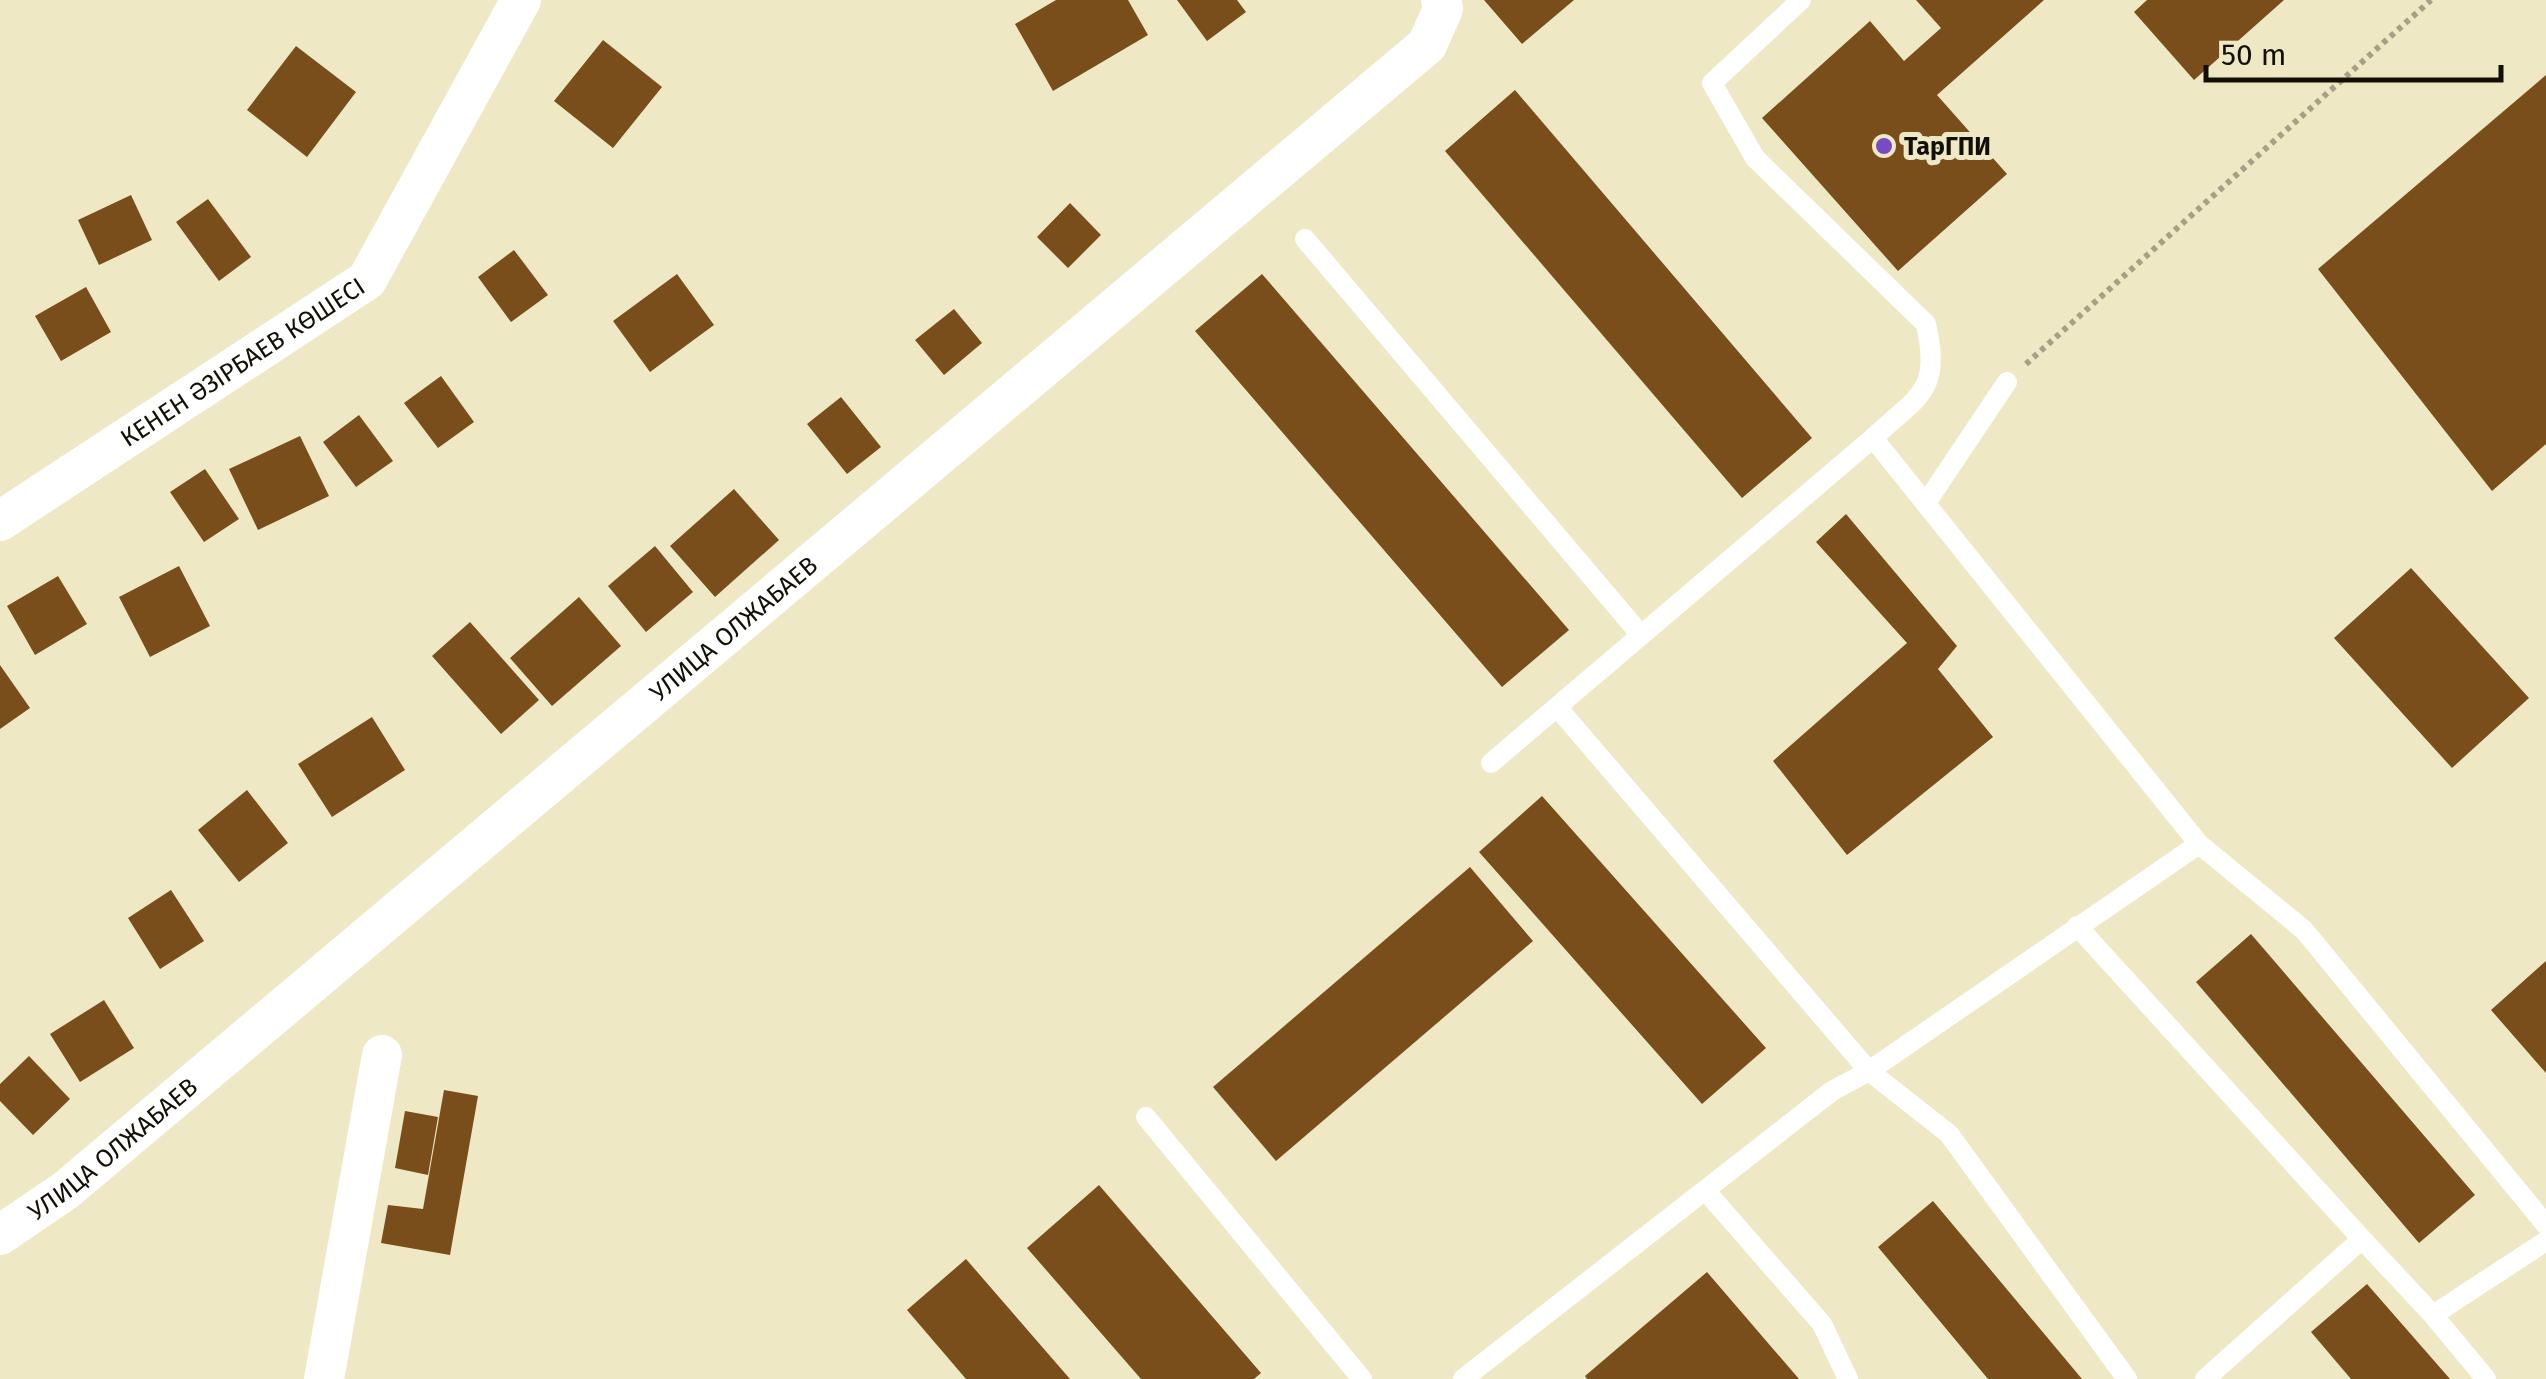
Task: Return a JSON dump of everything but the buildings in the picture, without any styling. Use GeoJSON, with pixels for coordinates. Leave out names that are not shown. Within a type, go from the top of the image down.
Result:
{"type":"FeatureCollection","features":[{"type":"Feature","properties":{"kind":"street","name":"КЕНЕН ӘЗІРБАЕВ КӨШЕСІ"},"geometry":{"type":"LineString","coordinates":[[0,522],[368,280],[521,0]]}},
{"type":"Feature","properties":{"kind":"street","name":"УЛИЦА ОЛЖАБАЕВ"},"geometry":{"type":"LineString","coordinates":[[0,1236],[66,1190],[1427,45],[1444,9],[1441,0]]}},
{"type":"Feature","properties":{"kind":"street"},"geometry":{"type":"LineString","coordinates":[[324,1379],[382,1055]]}},
{"type":"Feature","properties":{"kind":"lane"},"geometry":{"type":"LineString","coordinates":[[1491,763],[1874,438],[1927,388],[1934,362],[1926,324],[1755,158],[1712,83],[1801,0]]}},
{"type":"Feature","properties":{"kind":"lane"},"geometry":{"type":"LineString","coordinates":[[1305,239],[1641,635]]}},
{"type":"Feature","properties":{"kind":"lane"},"geometry":{"type":"LineString","coordinates":[[1926,503],[2006,382]]}},
{"type":"Feature","properties":{"kind":"lane"},"geometry":{"type":"LineString","coordinates":[[1874,438],[2200,844],[2304,930],[2546,1226]]}},
{"type":"Feature","properties":{"kind":"lane"},"geometry":{"type":"LineString","coordinates":[[1556,707],[1869,1071],[1948,1134],[2127,1379]]}},
{"type":"Feature","properties":{"kind":"lane"},"geometry":{"type":"LineString","coordinates":[[1464,1379],[1832,1091],[1869,1071],[2200,844]]}},
{"type":"Feature","properties":{"kind":"lane"},"geometry":{"type":"LineString","coordinates":[[2077,926],[2433,1315],[2486,1379]]}},
{"type":"Feature","properties":{"kind":"lane"},"geometry":{"type":"LineString","coordinates":[[1146,1117],[1362,1379]]}},
{"type":"Feature","properties":{"kind":"lane"},"geometry":{"type":"LineString","coordinates":[[1705,1190],[1822,1324],[1848,1379]]}},
{"type":"Feature","properties":{"kind":"lane"},"geometry":{"type":"LineString","coordinates":[[2206,1379],[2362,1239]]}},
{"type":"Feature","properties":{"kind":"lane"},"geometry":{"type":"LineString","coordinates":[[2433,1315],[2546,1241]]}},
{"type":"Feature","properties":{"kind":"path"},"geometry":{"type":"LineString","coordinates":[[2006,382],[2431,0]]}},
{"type":"Feature","properties":{"kind":"place","name":"ТарГПИ"},"geometry":{"type":"Point","coordinates":[1884,146]}}]}
